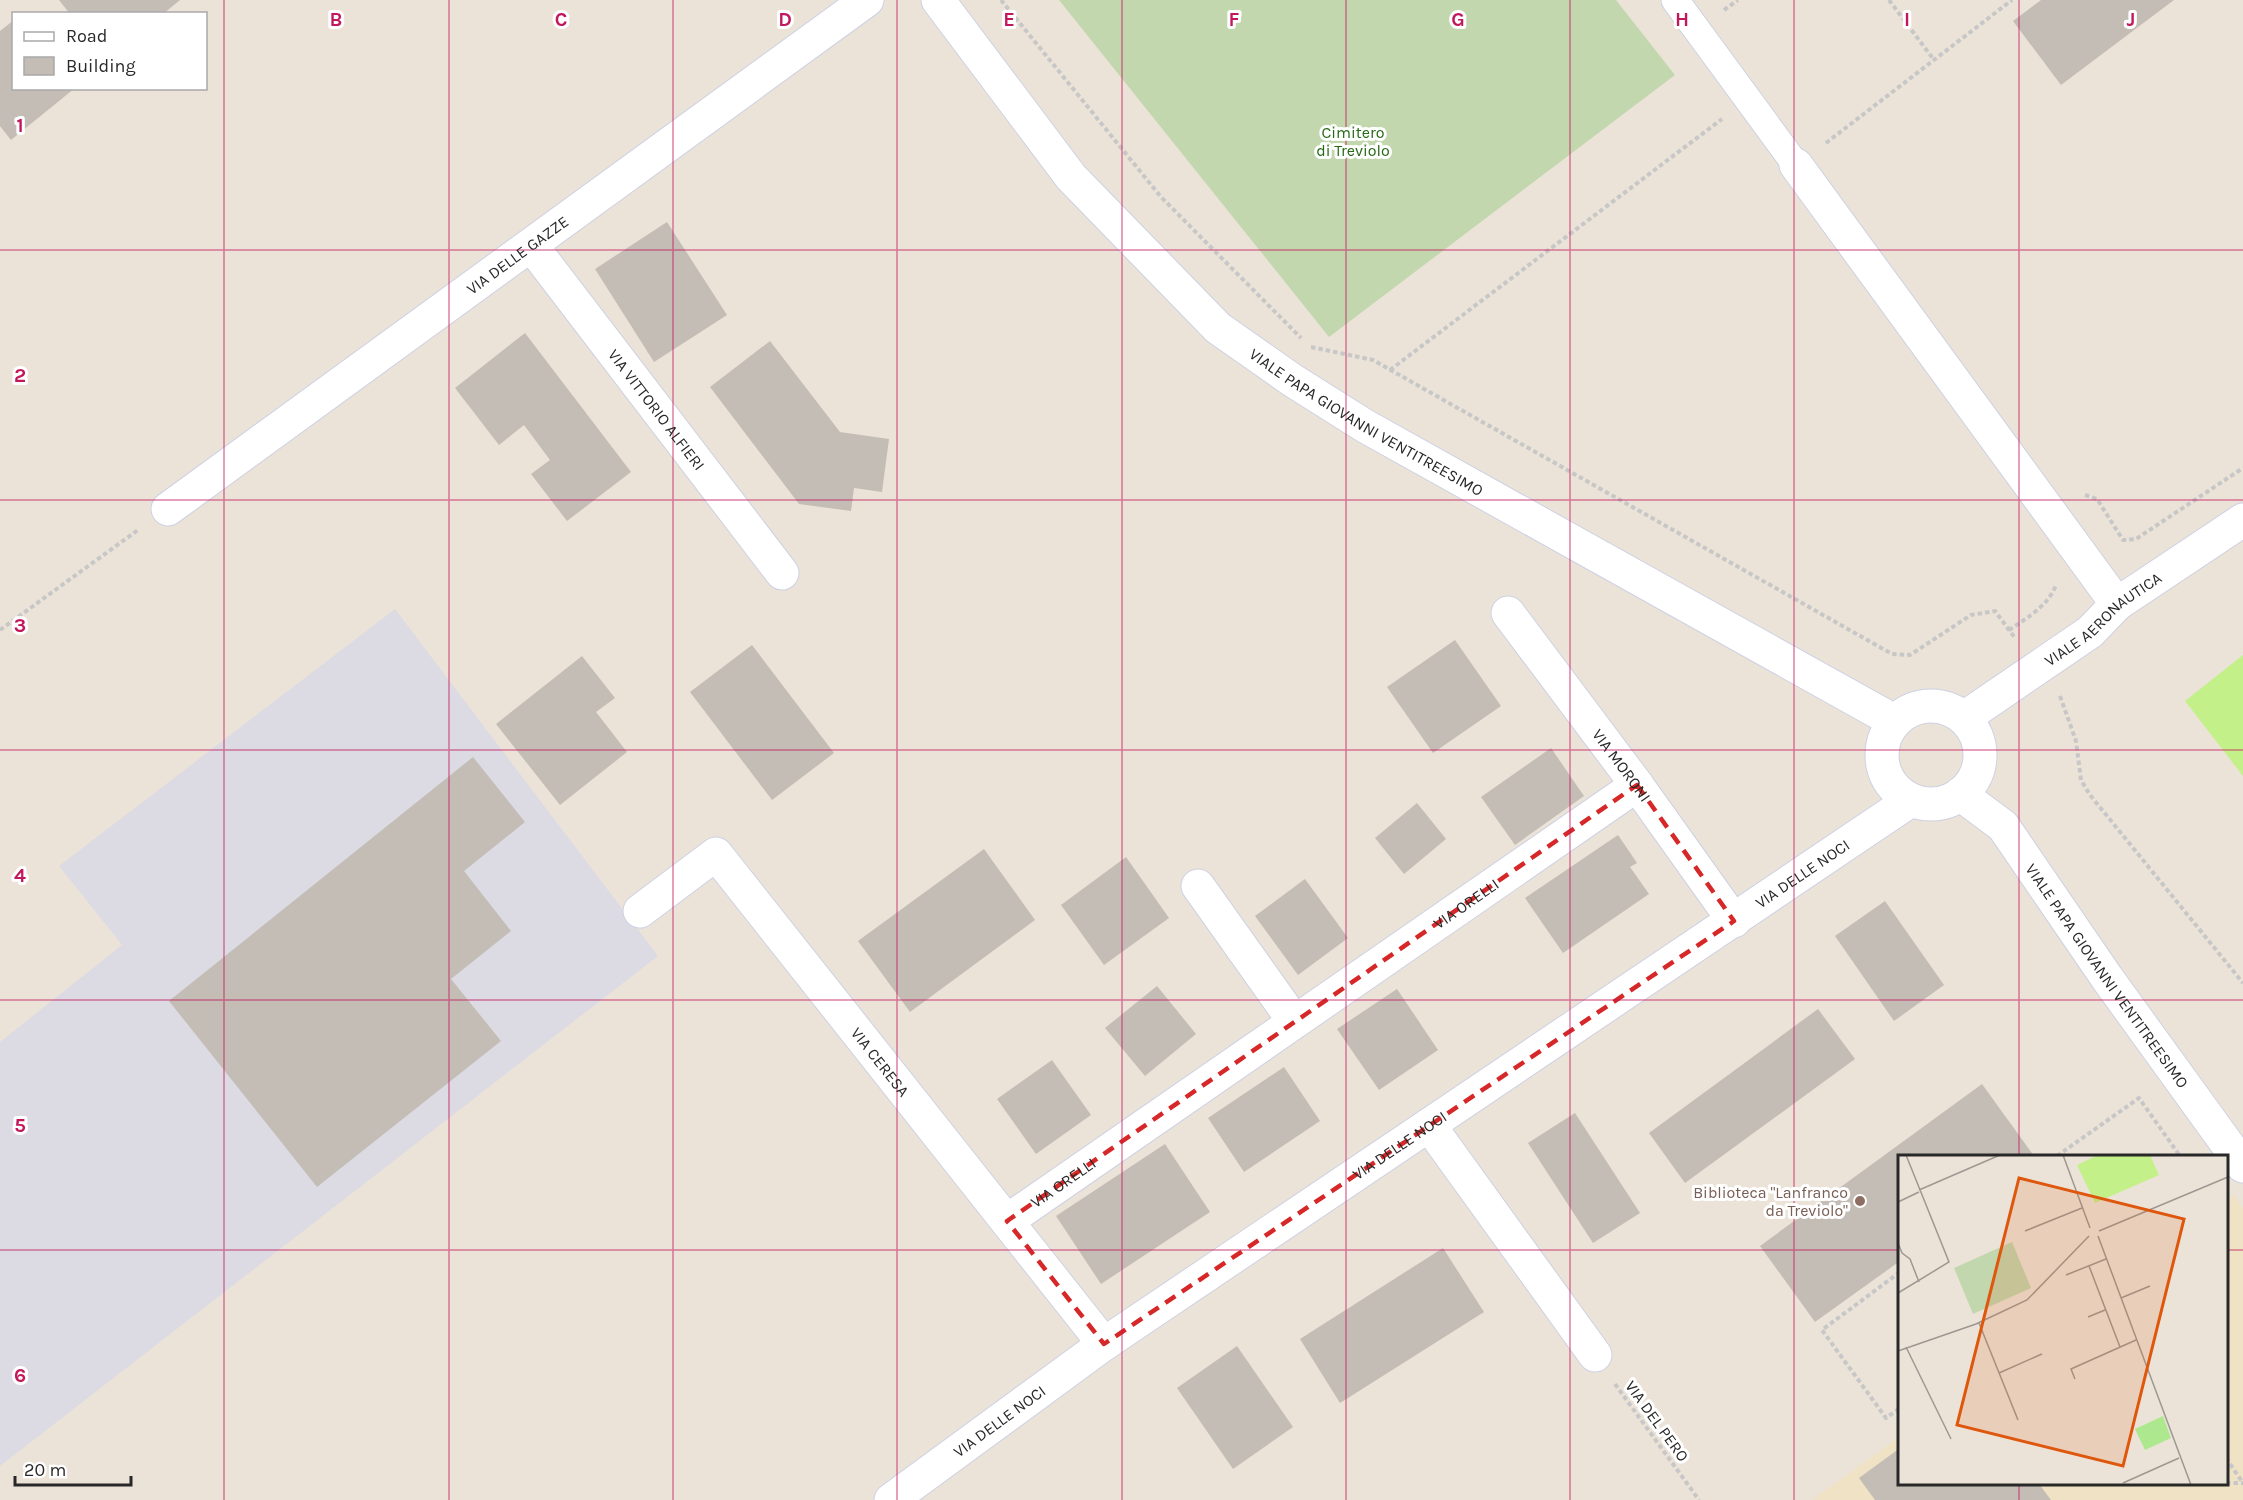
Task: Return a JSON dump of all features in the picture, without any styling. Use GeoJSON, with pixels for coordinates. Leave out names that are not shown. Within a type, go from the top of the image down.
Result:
{"type":"FeatureCollection","features":[{"type":"Feature","properties":{"kind":"street","name":"VIA DELLE GAZZE"},"geometry":{"type":"LineString","coordinates":[[168,509],[867,0]]}},
{"type":"Feature","properties":{"kind":"street","name":"VIALE PAPA GIOVANNI VENTITREESIMO"},"geometry":{"type":"LineString","coordinates":[[938,0],[1071,177],[1218,328],[1292,380],[1365,426],[1894,722]]}},
{"type":"Feature","properties":{"kind":"street"},"geometry":{"type":"LineString","coordinates":[[1675,0],[2117,604]]}},
{"type":"Feature","properties":{"kind":"street","name":"VIA VITTORIO ALFIERI"},"geometry":{"type":"LineString","coordinates":[[531,245],[782,573]]}},
{"type":"Feature","properties":{"kind":"street","name":"VIALE AERONAUTICA"},"geometry":{"type":"LineString","coordinates":[[1964,718],[2090,632],[2117,604],[2243,520]]}},
{"type":"Feature","properties":{"kind":"street","name":"VIA MORONI"},"geometry":{"type":"LineString","coordinates":[[1508,613],[1637,785],[1734,921]]}},
{"type":"Feature","properties":{"kind":"street"},"geometry":{"type":"LineString","coordinates":[[1936,705],[1964,718],[1974,729],[1980,757],[1971,784],[1960,794],[1937,804],[1911,800],[1893,786],[1883,765],[1882,749],[1886,734],[1894,722],[1906,711],[1921,706],[1936,705]]}},
{"type":"Feature","properties":{"kind":"street","name":"VIA ORELLI"},"geometry":{"type":"LineString","coordinates":[[1007,1221],[1637,785]]}},
{"type":"Feature","properties":{"kind":"street","name":"VIALE PAPA GIOVANNI VENTITREESIMO"},"geometry":{"type":"LineString","coordinates":[[1960,794],[2003,826],[2107,978],[2243,1166]]}},
{"type":"Feature","properties":{"kind":"street","name":"VIA DELLE NOCI"},"geometry":{"type":"LineString","coordinates":[[891,1500],[1104,1344],[1911,800]]}},
{"type":"Feature","properties":{"kind":"street","name":"VIA CERESA"},"geometry":{"type":"LineString","coordinates":[[640,911],[716,854],[1104,1344]]}},
{"type":"Feature","properties":{"kind":"street"},"geometry":{"type":"LineString","coordinates":[[1198,886],[1294,1021]]}},
{"type":"Feature","properties":{"kind":"street"},"geometry":{"type":"LineString","coordinates":[[1429,1125],[1595,1355]]}},
{"type":"Feature","properties":{"kind":"path"},"geometry":{"type":"LineString","coordinates":[[1001,0],[1161,197],[1309,346],[1373,360],[1892,654],[1910,655],[1971,615],[1995,611],[2036,668],[2061,697],[2076,741],[2081,780],[2090,795],[2243,983]]}},
{"type":"Feature","properties":{"kind":"path"},"geometry":{"type":"LineString","coordinates":[[1889,0],[1934,60]]}},
{"type":"Feature","properties":{"kind":"path"},"geometry":{"type":"LineString","coordinates":[[1796,165],[2012,0]]}},
{"type":"Feature","properties":{"kind":"path"},"geometry":{"type":"LineString","coordinates":[[1390,370],[1723,118],[1730,128]]}},
{"type":"Feature","properties":{"kind":"path"},"geometry":{"type":"LineString","coordinates":[[2052,513],[2081,494],[2097,499],[2124,540],[2136,539],[2243,468]]}},
{"type":"Feature","properties":{"kind":"path"},"geometry":{"type":"LineString","coordinates":[[0,630],[168,509]]}},
{"type":"Feature","properties":{"kind":"path"},"geometry":{"type":"LineString","coordinates":[[2009,630],[2031,616],[2052,595],[2058,581]]}},
{"type":"Feature","properties":{"kind":"path"},"geometry":{"type":"LineString","coordinates":[[2058,1155],[2139,1098],[2179,1155]]}},
{"type":"Feature","properties":{"kind":"path"},"geometry":{"type":"LineString","coordinates":[[1898,1273],[1822,1330],[1886,1418],[1898,1409]]}},
{"type":"Feature","properties":{"kind":"path","name":"VIA DEL PERO"},"geometry":{"type":"LineString","coordinates":[[1595,1355],[1699,1500]]}},
{"type":"Feature","properties":{"kind":"path"},"geometry":{"type":"LineString","coordinates":[[2228,1461],[2243,1483]]}},
{"type":"Feature","properties":{"kind":"highlighted area"},"geometry":{"type":"Polygon","coordinates":[[[1637,785],[1734,921],[1104,1344],[1007,1221],[1637,785]]]}},
{"type":"Feature","properties":{"kind":"shaded area"},"geometry":{"type":"Polygon","coordinates":[[[395,609],[658,956],[0,1466],[0,1042],[122,945],[59,866],[395,609]]]}},
{"type":"Feature","properties":{"kind":"shaded area"},"geometry":{"type":"Polygon","coordinates":[[[2234,1195],[2243,1208],[2243,1500],[1812,1500],[1898,1438],[1898,1485],[2228,1485],[2228,1199],[2234,1195]]]}},
{"type":"Feature","properties":{"kind":"green space","name":"Cimitero di Treviolo"},"geometry":{"type":"Polygon","coordinates":[[[1059,0],[1616,0],[1675,75],[1329,337],[1059,0]]]}},
{"type":"Feature","properties":{"kind":"green space"},"geometry":{"type":"Polygon","coordinates":[[[2243,655],[2243,776],[2185,701],[2243,655]]]}},
{"type":"Feature","properties":{"kind":"building"},"geometry":{"type":"Polygon","coordinates":[[[59,0],[180,0],[165,12],[68,12],[59,0]]]}},
{"type":"Feature","properties":{"kind":"building"},"geometry":{"type":"Polygon","coordinates":[[[2041,0],[2174,0],[2061,85],[2013,21],[2041,0]]]}},
{"type":"Feature","properties":{"kind":"building"},"geometry":{"type":"Polygon","coordinates":[[[12,22],[12,90],[73,90],[11,140],[0,126],[0,31],[12,22]]]}},
{"type":"Feature","properties":{"kind":"building"},"geometry":{"type":"Polygon","coordinates":[[[667,222],[727,315],[654,362],[595,269],[667,222]]]}},
{"type":"Feature","properties":{"kind":"building"},"geometry":{"type":"Polygon","coordinates":[[[525,333],[631,472],[567,521],[531,474],[550,460],[524,425],[499,445],[455,388],[525,333]]]}},
{"type":"Feature","properties":{"kind":"building"},"geometry":{"type":"Polygon","coordinates":[[[770,341],[840,432],[889,439],[882,492],[854,488],[851,511],[799,504],[710,387],[770,341]]]}},
{"type":"Feature","properties":{"kind":"building"},"geometry":{"type":"Polygon","coordinates":[[[1455,640],[1501,706],[1433,753],[1387,687],[1455,640]]]}},
{"type":"Feature","properties":{"kind":"building"},"geometry":{"type":"Polygon","coordinates":[[[752,645],[834,753],[772,800],[690,692],[752,645]]]}},
{"type":"Feature","properties":{"kind":"building"},"geometry":{"type":"Polygon","coordinates":[[[582,656],[615,698],[596,712],[627,752],[560,805],[496,724],[582,656]]]}},
{"type":"Feature","properties":{"kind":"building"},"geometry":{"type":"Polygon","coordinates":[[[1551,748],[1584,796],[1515,845],[1481,797],[1551,748]]]}},
{"type":"Feature","properties":{"kind":"building"},"geometry":{"type":"Polygon","coordinates":[[[473,757],[525,822],[464,871],[511,931],[451,979],[501,1041],[317,1187],[169,1001],[473,757]]]}},
{"type":"Feature","properties":{"kind":"building"},"geometry":{"type":"Polygon","coordinates":[[[1417,803],[1446,839],[1404,874],[1375,838],[1417,803]]]}},
{"type":"Feature","properties":{"kind":"building"},"geometry":{"type":"Polygon","coordinates":[[[1618,835],[1637,863],[1630,867],[1649,894],[1563,953],[1525,898],[1618,835]]]}},
{"type":"Feature","properties":{"kind":"building"},"geometry":{"type":"Polygon","coordinates":[[[984,849],[1035,920],[910,1012],[858,941],[984,849]]]}},
{"type":"Feature","properties":{"kind":"building"},"geometry":{"type":"Polygon","coordinates":[[[1126,857],[1169,918],[1104,965],[1061,905],[1126,857]]]}},
{"type":"Feature","properties":{"kind":"building"},"geometry":{"type":"Polygon","coordinates":[[[1305,879],[1348,938],[1298,975],[1255,916],[1305,879]]]}},
{"type":"Feature","properties":{"kind":"building"},"geometry":{"type":"Polygon","coordinates":[[[1885,901],[1944,985],[1894,1021],[1835,936],[1885,901]]]}},
{"type":"Feature","properties":{"kind":"building"},"geometry":{"type":"Polygon","coordinates":[[[1157,986],[1196,1034],[1145,1076],[1105,1028],[1157,986]]]}},
{"type":"Feature","properties":{"kind":"building"},"geometry":{"type":"Polygon","coordinates":[[[1397,989],[1438,1050],[1379,1090],[1337,1029],[1397,989]]]}},
{"type":"Feature","properties":{"kind":"building"},"geometry":{"type":"Polygon","coordinates":[[[1818,1009],[1855,1059],[1685,1183],[1649,1133],[1818,1009]]]}},
{"type":"Feature","properties":{"kind":"building"},"geometry":{"type":"Polygon","coordinates":[[[1052,1060],[1091,1115],[1036,1154],[997,1099],[1052,1060]]]}},
{"type":"Feature","properties":{"kind":"building"},"geometry":{"type":"Polygon","coordinates":[[[1284,1067],[1320,1121],[1244,1172],[1208,1118],[1284,1067]]]}},
{"type":"Feature","properties":{"kind":"building","name":"Biblioteca \"Lanfranco da Treviolo\""},"geometry":{"type":"Polygon","coordinates":[[[1982,1084],[2033,1155],[1898,1155],[1898,1262],[1815,1322],[1760,1246],[1982,1084]]]}},
{"type":"Feature","properties":{"kind":"building"},"geometry":{"type":"Polygon","coordinates":[[[1575,1113],[1640,1213],[1593,1243],[1528,1143],[1575,1113]]]}},
{"type":"Feature","properties":{"kind":"building"},"geometry":{"type":"Polygon","coordinates":[[[1165,1144],[1210,1212],[1101,1284],[1056,1216],[1165,1144]]]}},
{"type":"Feature","properties":{"kind":"building"},"geometry":{"type":"Polygon","coordinates":[[[1443,1248],[1484,1312],[1340,1403],[1300,1339],[1443,1248]]]}},
{"type":"Feature","properties":{"kind":"building"},"geometry":{"type":"Polygon","coordinates":[[[1237,1346],[1293,1427],[1233,1469],[1177,1388],[1237,1346]]]}},
{"type":"Feature","properties":{"kind":"building"},"geometry":{"type":"Polygon","coordinates":[[[1898,1449],[1898,1485],[2040,1485],[2051,1500],[1875,1500],[1859,1478],[1898,1449]]]}},
{"type":"Feature","properties":{"kind":"place","name":"Biblioteca \"Lanfranco da Treviolo\""},"geometry":{"type":"Point","coordinates":[1860,1201]}}]}
